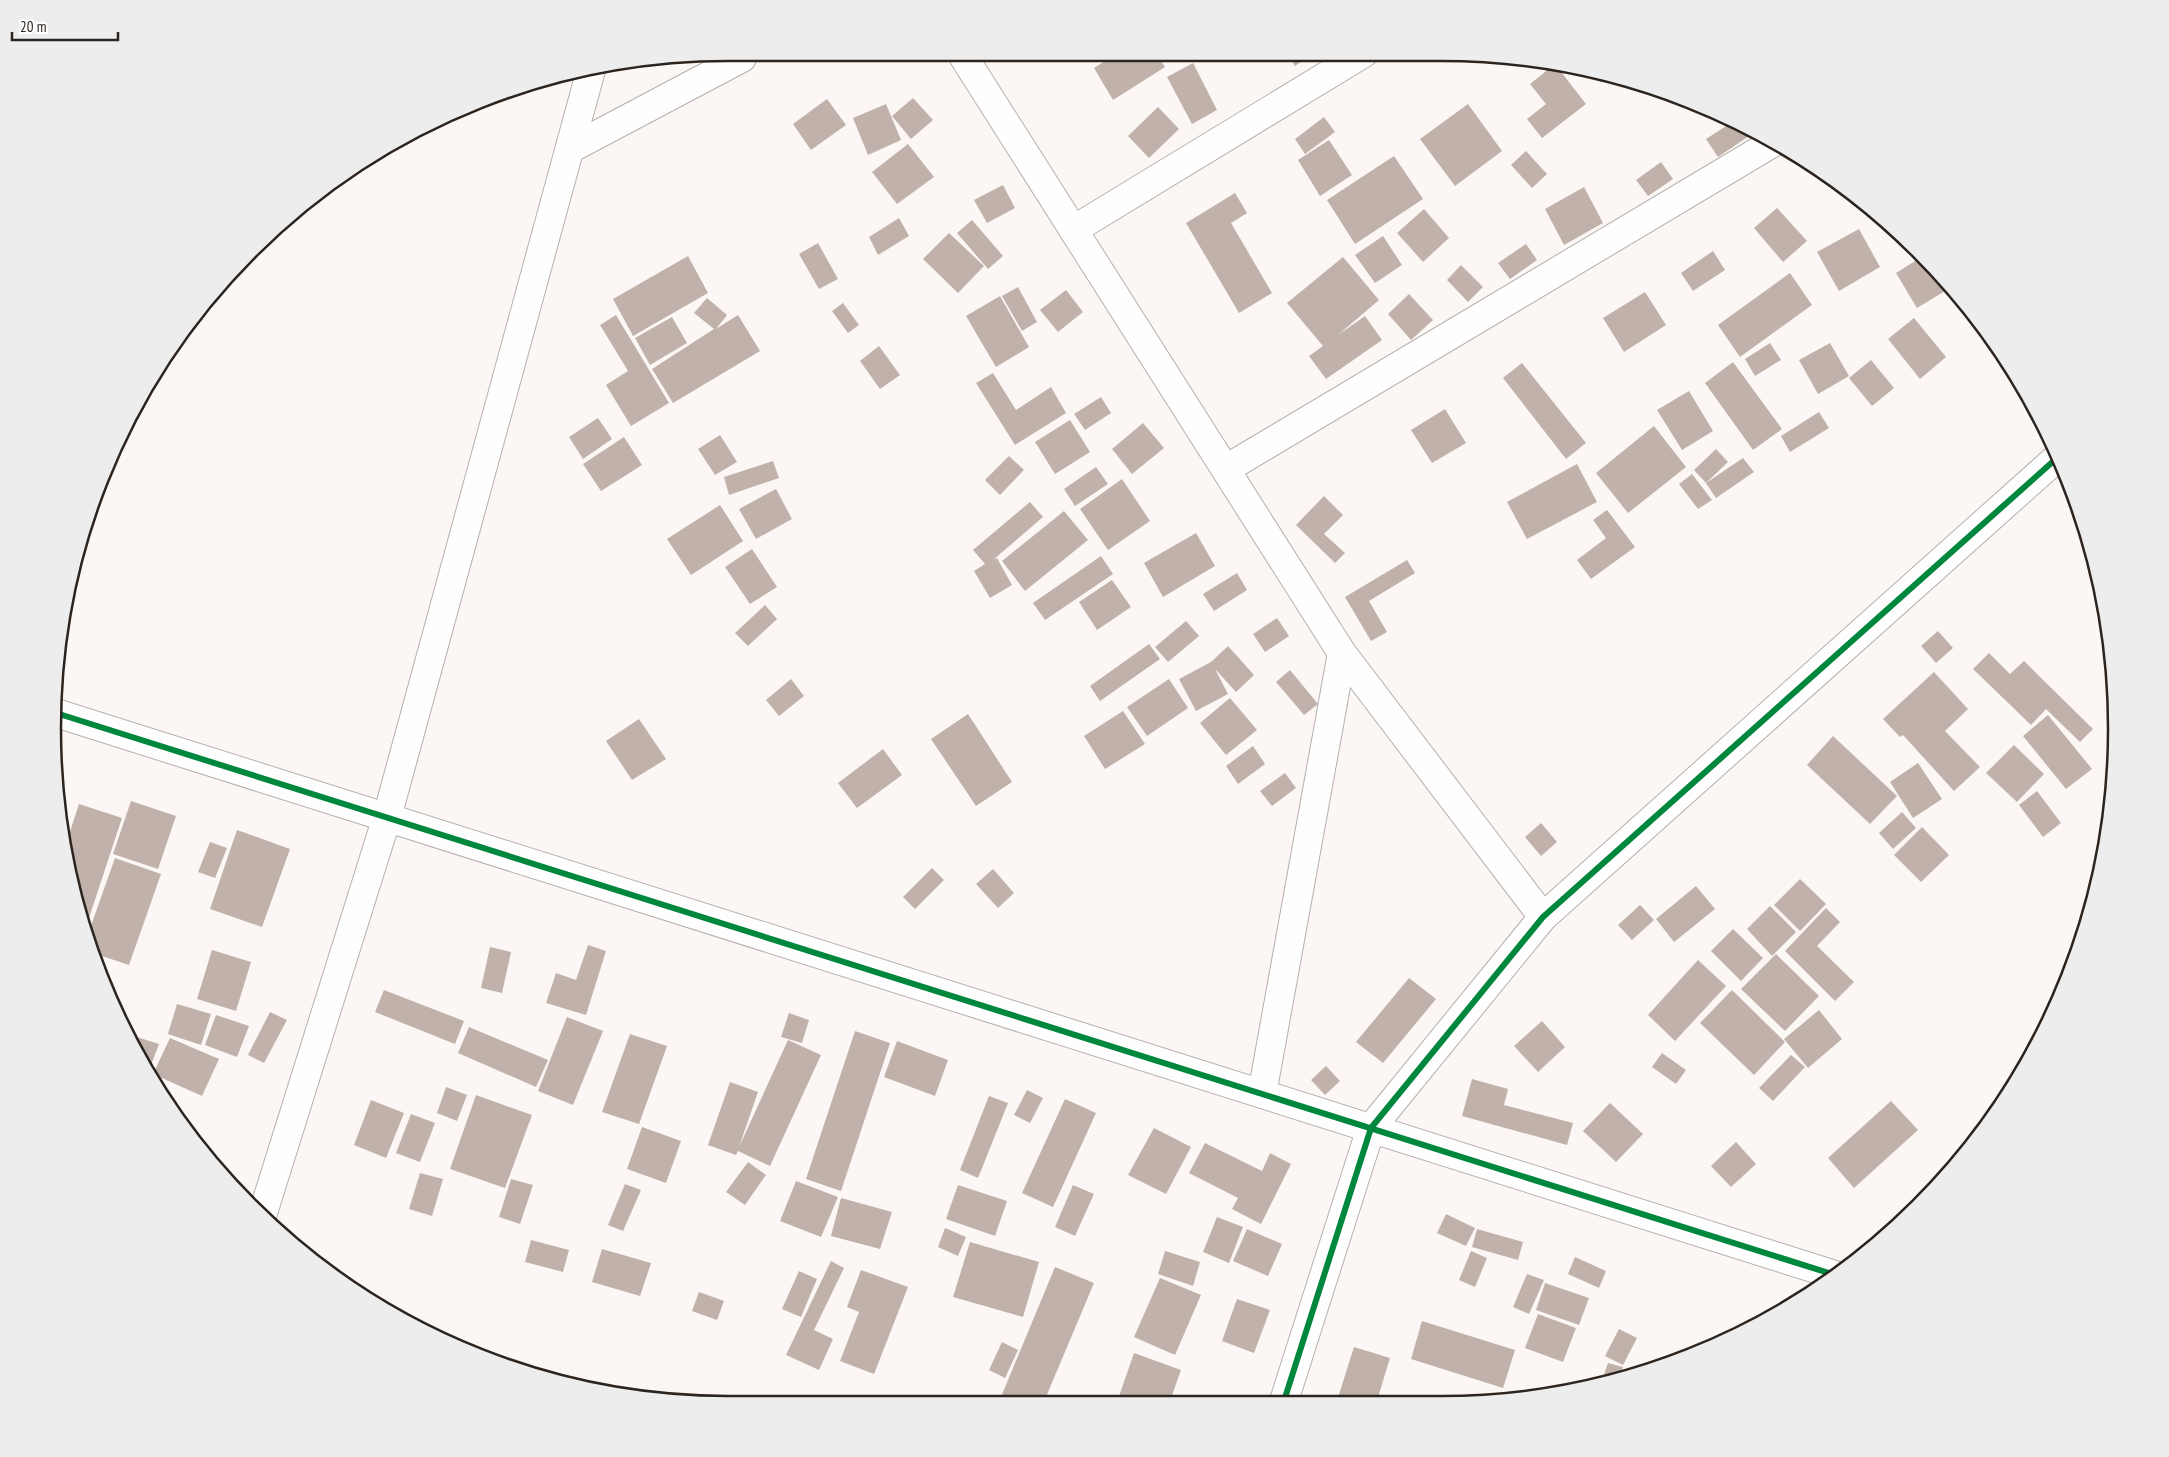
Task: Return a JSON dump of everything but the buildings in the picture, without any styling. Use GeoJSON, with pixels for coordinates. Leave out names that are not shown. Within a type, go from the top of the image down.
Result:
{"type":"FeatureCollection","features":[{"type":"Feature","properties":{"kind":"street"},"geometry":{"type":"LineString","coordinates":[[570,149],[736,61]]}},
{"type":"Feature","properties":{"kind":"street"},"geometry":{"type":"LineString","coordinates":[[966,61],[1342,653],[1543,917]]}},
{"type":"Feature","properties":{"kind":"street"},"geometry":{"type":"LineString","coordinates":[[1073,230],[1351,61]]}},
{"type":"Feature","properties":{"kind":"street"},"geometry":{"type":"LineString","coordinates":[[265,1207],[387,817],[589,76]]}},
{"type":"Feature","properties":{"kind":"street"},"geometry":{"type":"LineString","coordinates":[[1226,469],[1766,147]]}},
{"type":"Feature","properties":{"kind":"street"},"geometry":{"type":"LineString","coordinates":[[1286,1396],[1371,1128],[1543,917],[2052,462]]}},
{"type":"Feature","properties":{"kind":"street"},"geometry":{"type":"LineString","coordinates":[[1262,1094],[1342,653]]}},
{"type":"Feature","properties":{"kind":"street"},"geometry":{"type":"LineString","coordinates":[[62,715],[1827,1272]]}},
{"type":"Feature","properties":{"kind":"cycle path"},"geometry":{"type":"LineString","coordinates":[[1286,1396],[1371,1128],[1543,917],[2052,462]]}},
{"type":"Feature","properties":{"kind":"cycle path"},"geometry":{"type":"LineString","coordinates":[[62,715],[1826,1272]]}}]}
